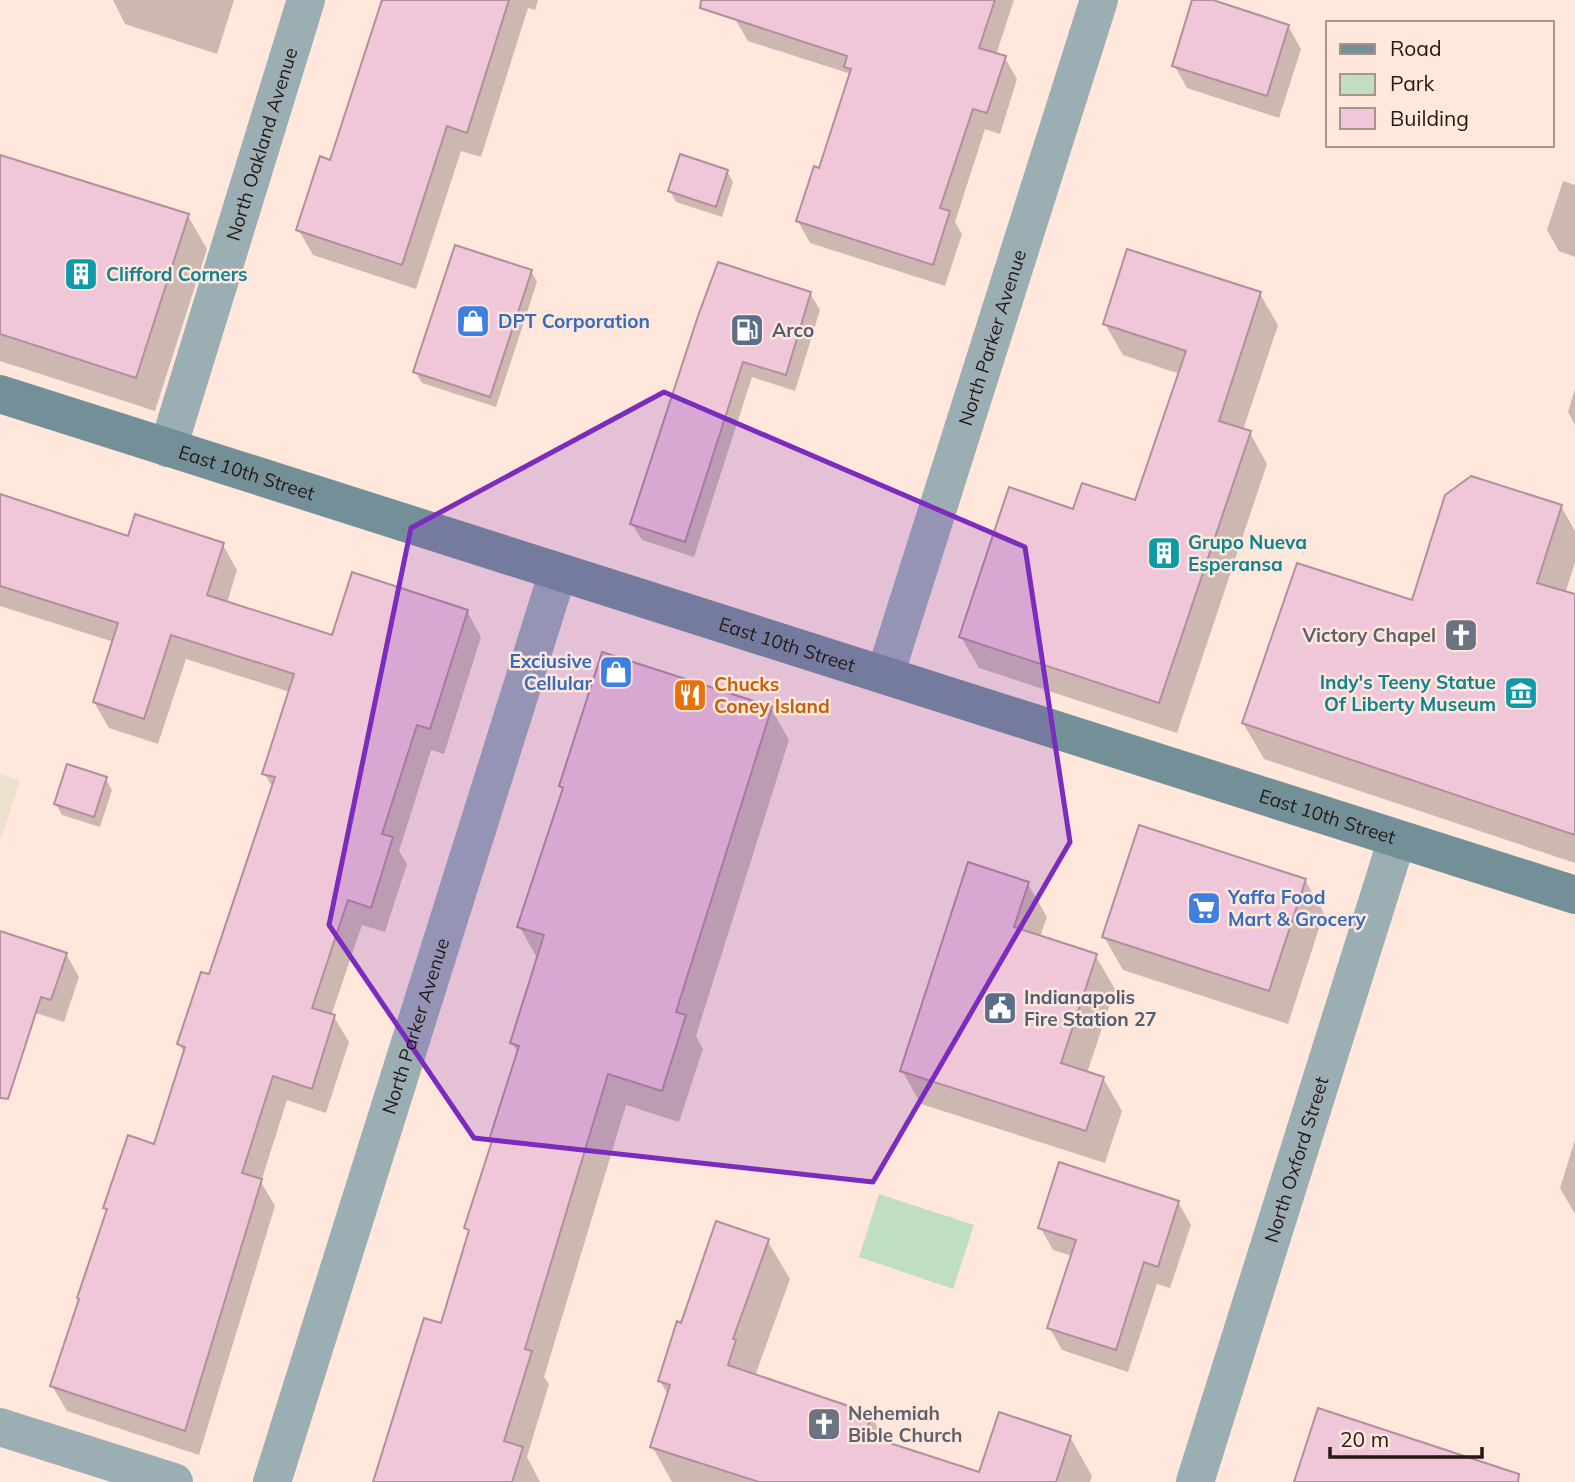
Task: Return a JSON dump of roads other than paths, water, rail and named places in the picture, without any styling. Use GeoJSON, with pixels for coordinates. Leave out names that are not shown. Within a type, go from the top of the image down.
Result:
{"type":"FeatureCollection","features":[{"type":"Feature","properties":{"kind":"main road","name":"East 10th Street"},"geometry":{"type":"LineString","coordinates":[[0,394],[1575,895]]}},
{"type":"Feature","properties":{"kind":"street","name":"North Oakland Avenue"},"geometry":{"type":"LineString","coordinates":[[168,447],[306,0]]}},
{"type":"Feature","properties":{"kind":"street","name":"North Parker Avenue"},"geometry":{"type":"LineString","coordinates":[[885,675],[1099,0]]}},
{"type":"Feature","properties":{"kind":"street","name":"North Parker Avenue"},"geometry":{"type":"LineString","coordinates":[[272,1482],[558,572]]}},
{"type":"Feature","properties":{"kind":"street","name":"North Oxford Street"},"geometry":{"type":"LineString","coordinates":[[1195,1482],[1397,839]]}},
{"type":"Feature","properties":{"kind":"street"},"geometry":{"type":"LineString","coordinates":[[0,1427],[174,1482]]}},
{"type":"Feature","properties":{"kind":"place","name":"Clifford Corners"},"geometry":{"type":"Point","coordinates":[81,274]}},
{"type":"Feature","properties":{"kind":"place","name":"DPT Corporation"},"geometry":{"type":"Point","coordinates":[473,321]}},
{"type":"Feature","properties":{"kind":"place","name":"Arco"},"geometry":{"type":"Point","coordinates":[747,330]}},
{"type":"Feature","properties":{"kind":"place","name":"Grupo Nueva Esperansa"},"geometry":{"type":"Point","coordinates":[1164,553]}},
{"type":"Feature","properties":{"kind":"place","name":"Victory Chapel"},"geometry":{"type":"Point","coordinates":[1461,635]}},
{"type":"Feature","properties":{"kind":"place","name":"Exciusive Cellular"},"geometry":{"type":"Point","coordinates":[616,672]}},
{"type":"Feature","properties":{"kind":"place","name":"Indy's Teeny Statue Of Liberty Museum"},"geometry":{"type":"Point","coordinates":[1521,693]}},
{"type":"Feature","properties":{"kind":"place","name":"Chucks Coney Island"},"geometry":{"type":"Point","coordinates":[690,695]}},
{"type":"Feature","properties":{"kind":"place","name":"Yaffa Food Mart & Grocery"},"geometry":{"type":"Point","coordinates":[1204,908]}},
{"type":"Feature","properties":{"kind":"place","name":"Indianapolis Fire Station 27"},"geometry":{"type":"Point","coordinates":[1000,1008]}},
{"type":"Feature","properties":{"kind":"place","name":"Nehemiah Bible Church"},"geometry":{"type":"Point","coordinates":[824,1424]}}]}
